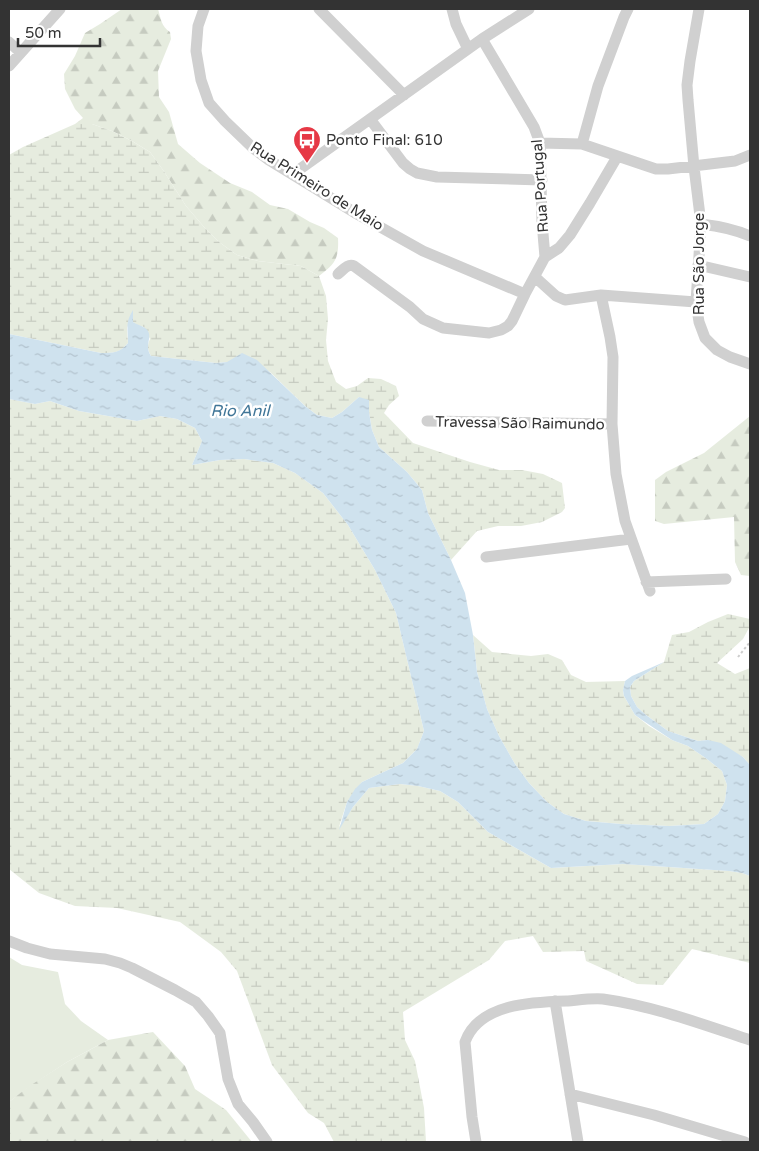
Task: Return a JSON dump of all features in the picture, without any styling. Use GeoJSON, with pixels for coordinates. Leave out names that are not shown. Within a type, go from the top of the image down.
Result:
{"type":"FeatureCollection","features":[{"type":"Feature","properties":{"kind":"street"},"geometry":{"type":"LineString","coordinates":[[9,66],[60,9]]}},
{"type":"Feature","properties":{"kind":"street","name":"Rua Primeiro de Maio"},"geometry":{"type":"LineString","coordinates":[[204,9],[198,26],[196,51],[201,80],[209,102],[225,121],[253,148],[357,214],[423,251],[525,294]]}},
{"type":"Feature","properties":{"kind":"street"},"geometry":{"type":"LineString","coordinates":[[319,9],[404,95]]}},
{"type":"Feature","properties":{"kind":"street"},"geometry":{"type":"LineString","coordinates":[[452,9],[456,24],[468,49]]}},
{"type":"Feature","properties":{"kind":"street"},"geometry":{"type":"LineString","coordinates":[[293,174],[482,39],[529,9]]}},
{"type":"Feature","properties":{"kind":"street"},"geometry":{"type":"LineString","coordinates":[[582,144],[598,86],[628,9]]}},
{"type":"Feature","properties":{"kind":"street","name":"Rua São Jorge"},"geometry":{"type":"LineString","coordinates":[[699,9],[688,84],[694,167],[701,224],[696,302],[699,322],[705,338],[717,350],[750,364]]}},
{"type":"Feature","properties":{"kind":"street","name":"Rua Portugal"},"geometry":{"type":"LineString","coordinates":[[482,39],[534,126],[540,143],[542,222],[546,258]]}},
{"type":"Feature","properties":{"kind":"street"},"geometry":{"type":"LineString","coordinates":[[9,42],[20,52]]}},
{"type":"Feature","properties":{"kind":"street"},"geometry":{"type":"LineString","coordinates":[[370,119],[403,163],[417,173],[437,177],[542,180]]}},
{"type":"Feature","properties":{"kind":"street"},"geometry":{"type":"LineString","coordinates":[[540,143],[582,144],[617,157],[656,168],[668,169],[735,161],[750,155]]}},
{"type":"Feature","properties":{"kind":"street"},"geometry":{"type":"LineString","coordinates":[[338,274],[348,265],[354,266],[423,319],[443,328],[489,333],[501,330],[512,321],[546,258],[559,248],[570,235],[617,157]]}},
{"type":"Feature","properties":{"kind":"street"},"geometry":{"type":"LineString","coordinates":[[701,224],[736,230],[750,236]]}},
{"type":"Feature","properties":{"kind":"street"},"geometry":{"type":"LineString","coordinates":[[698,265],[750,278]]}},
{"type":"Feature","properties":{"kind":"street"},"geometry":{"type":"LineString","coordinates":[[535,277],[560,299],[565,300],[601,295],[696,302]]}},
{"type":"Feature","properties":{"kind":"street"},"geometry":{"type":"LineString","coordinates":[[601,295],[613,357],[612,424],[616,474],[625,521],[648,587],[726,579]]}},
{"type":"Feature","properties":{"kind":"street","name":"Travessa São Raimundo"},"geometry":{"type":"LineString","coordinates":[[427,421],[612,424]]}},
{"type":"Feature","properties":{"kind":"street"},"geometry":{"type":"LineString","coordinates":[[486,557],[631,538]]}},
{"type":"Feature","properties":{"kind":"street"},"geometry":{"type":"LineString","coordinates":[[9,941],[50,954],[105,959],[120,963],[196,1002],[220,1033],[228,1079],[238,1104],[267,1142]]}},
{"type":"Feature","properties":{"kind":"street"},"geometry":{"type":"LineString","coordinates":[[476,1142],[465,1042],[469,1033],[478,1022],[509,1006],[601,999],[638,1006],[696,1022],[750,1040]]}},
{"type":"Feature","properties":{"kind":"street"},"geometry":{"type":"LineString","coordinates":[[555,1001],[578,1142]]}},
{"type":"Feature","properties":{"kind":"street"},"geometry":{"type":"LineString","coordinates":[[570,1094],[654,1115],[745,1142]]}},
{"type":"Feature","properties":{"kind":"path"},"geometry":{"type":"LineString","coordinates":[[738,657],[750,642]]}},
{"type":"Feature","properties":{"kind":"green space"},"geometry":{"type":"Polygon","coordinates":[[[122,9],[158,9],[163,25],[170,32],[171,39],[158,71],[159,97],[169,112],[178,144],[200,163],[230,183],[252,192],[270,205],[288,209],[324,228],[338,238],[338,251],[335,260],[319,276],[301,266],[258,261],[237,255],[219,242],[186,206],[150,152],[112,131],[92,124],[75,124],[83,118],[75,109],[65,89],[64,74],[75,56],[85,33],[122,9]]]}},
{"type":"Feature","properties":{"kind":"green space"},"geometry":{"type":"Polygon","coordinates":[[[75,124],[92,124],[112,131],[150,152],[186,206],[219,242],[237,255],[258,261],[301,266],[319,276],[326,296],[328,361],[336,382],[346,389],[357,386],[368,378],[381,379],[396,386],[399,396],[389,405],[384,413],[413,443],[499,470],[522,470],[543,474],[562,483],[565,508],[562,512],[542,522],[521,526],[498,526],[477,531],[451,560],[428,513],[422,490],[407,472],[379,447],[372,430],[369,412],[359,397],[332,418],[317,415],[270,372],[227,362],[216,363],[151,356],[148,348],[150,339],[144,327],[133,322],[133,311],[127,328],[128,343],[119,351],[101,353],[9,334],[9,155],[75,124]]]}},
{"type":"Feature","properties":{"kind":"green space"},"geometry":{"type":"Polygon","coordinates":[[[9,399],[35,404],[50,401],[79,411],[137,421],[160,416],[177,419],[195,428],[202,441],[192,465],[220,460],[244,459],[273,463],[295,473],[323,493],[348,525],[375,570],[396,613],[424,731],[417,749],[403,763],[362,782],[347,802],[339,827],[369,788],[400,784],[418,786],[440,791],[458,802],[488,832],[551,868],[623,864],[742,873],[750,876],[750,963],[692,949],[663,985],[637,984],[586,961],[584,951],[543,952],[533,936],[505,941],[489,960],[403,1012],[405,1040],[415,1061],[424,1108],[426,1142],[334,1142],[324,1123],[308,1113],[272,1065],[237,971],[221,952],[180,922],[117,908],[75,906],[39,893],[9,869],[9,399]]]}},
{"type":"Feature","properties":{"kind":"green space"},"geometry":{"type":"Polygon","coordinates":[[[750,416],[750,576],[741,575],[735,562],[734,517],[664,524],[655,521],[655,480],[666,472],[704,453],[750,416]]]}},
{"type":"Feature","properties":{"kind":"green space"},"geometry":{"type":"Polygon","coordinates":[[[728,614],[750,619],[750,626],[743,639],[717,663],[735,674],[750,668],[750,765],[743,757],[708,740],[698,741],[668,731],[637,707],[631,696],[630,687],[634,681],[664,662],[672,635],[689,632],[728,614]]]}},
{"type":"Feature","properties":{"kind":"green space"},"geometry":{"type":"Polygon","coordinates":[[[473,635],[492,652],[531,656],[548,654],[562,660],[571,675],[586,682],[625,681],[624,696],[635,715],[672,740],[688,746],[722,771],[727,785],[725,801],[718,814],[704,824],[669,826],[621,824],[586,821],[564,814],[547,802],[529,783],[515,764],[499,736],[487,709],[477,672],[473,635]]]}},
{"type":"Feature","properties":{"kind":"green space"},"geometry":{"type":"Polygon","coordinates":[[[9,957],[22,965],[58,972],[65,1004],[81,1021],[108,1040],[67,1062],[9,1102],[9,957]]]}},
{"type":"Feature","properties":{"kind":"green space"},"geometry":{"type":"Polygon","coordinates":[[[153,1032],[185,1066],[195,1089],[226,1110],[252,1142],[9,1142],[9,1102],[28,1087],[67,1062],[108,1040],[153,1032]]]}},
{"type":"Feature","properties":{"kind":"water","name":"Rio Anil"},"geometry":{"type":"Polygon","coordinates":[[[133,310],[133,322],[148,331],[148,348],[151,356],[216,363],[227,362],[242,353],[257,360],[317,415],[332,418],[359,397],[369,400],[372,430],[379,447],[407,472],[422,490],[428,513],[465,593],[473,635],[477,672],[487,709],[499,736],[515,764],[529,783],[547,802],[564,814],[586,821],[669,826],[704,824],[718,814],[725,801],[727,785],[722,771],[688,746],[672,740],[635,715],[624,696],[625,681],[664,662],[634,681],[630,687],[631,696],[637,707],[668,731],[698,741],[708,740],[721,743],[743,757],[750,765],[750,876],[729,871],[623,864],[551,868],[488,832],[458,802],[440,791],[418,786],[400,784],[369,788],[353,807],[339,830],[347,802],[355,789],[362,782],[403,763],[417,749],[424,731],[396,613],[375,570],[348,525],[323,493],[295,473],[273,463],[244,459],[220,460],[192,465],[202,441],[195,428],[177,419],[160,416],[137,421],[79,411],[50,401],[35,404],[9,399],[9,334],[101,353],[119,351],[128,343],[128,322],[133,310]]]}},
{"type":"Feature","properties":{"kind":"place","name":"Ponto Final: 610"},"geometry":{"type":"Point","coordinates":[307,164]}}]}
